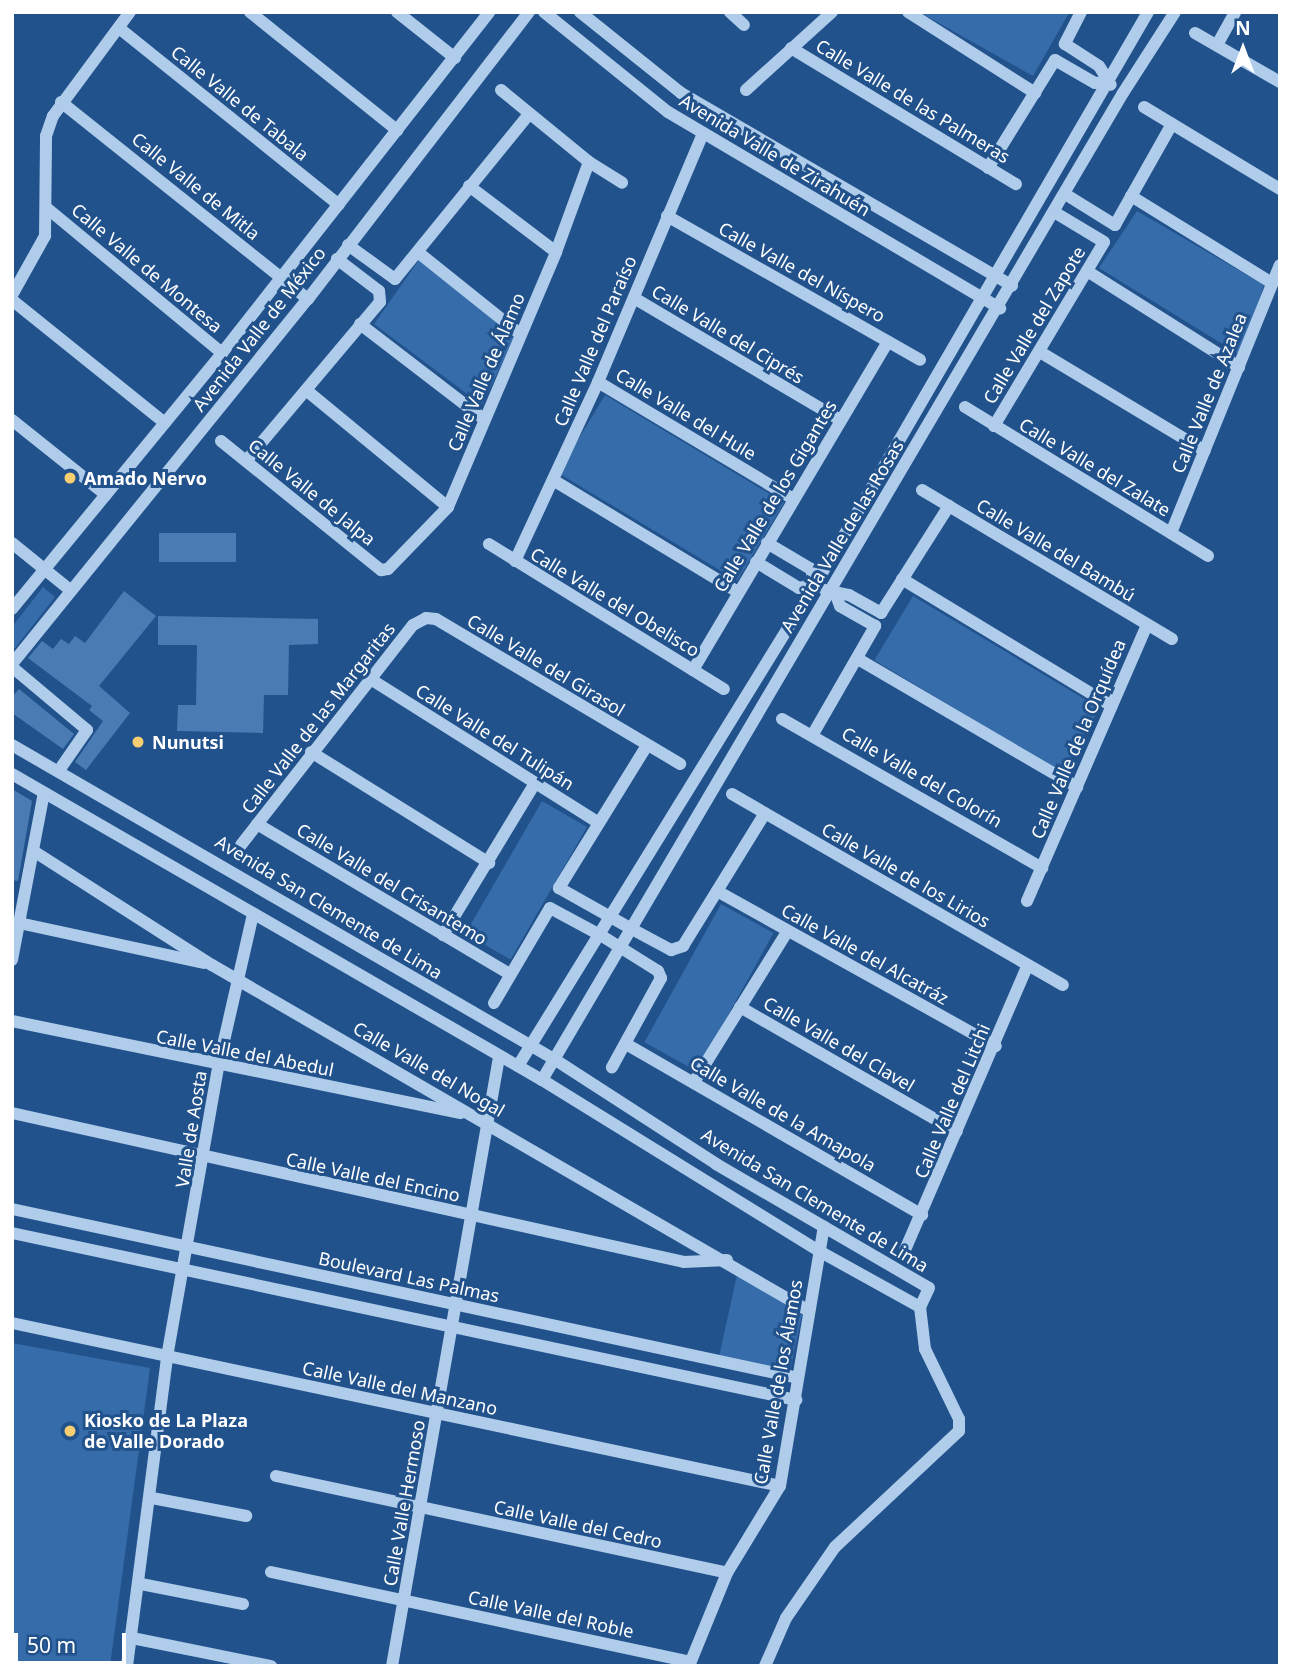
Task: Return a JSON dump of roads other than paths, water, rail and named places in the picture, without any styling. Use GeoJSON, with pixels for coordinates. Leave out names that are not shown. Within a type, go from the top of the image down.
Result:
{"type":"FeatureCollection","features":[{"type":"Feature","properties":{"kind":"street"},"geometry":{"type":"LineString","coordinates":[[12,295],[41,249],[48,209],[46,136],[61,102],[130,12]]}},
{"type":"Feature","properties":{"kind":"street"},"geometry":{"type":"LineString","coordinates":[[250,12],[397,130]]}},
{"type":"Feature","properties":{"kind":"street"},"geometry":{"type":"LineString","coordinates":[[397,12],[455,58]]}},
{"type":"Feature","properties":{"kind":"street","name":"Avenida Valle de México"},"geometry":{"type":"LineString","coordinates":[[12,609],[222,353],[489,12]]}},
{"type":"Feature","properties":{"kind":"street","name":"Avenida Valle de México"},"geometry":{"type":"LineString","coordinates":[[12,665],[307,299],[529,12]]}},
{"type":"Feature","properties":{"kind":"street","name":"Avenida Valle de Zirahuén"},"geometry":{"type":"LineString","coordinates":[[544,12],[635,89],[703,133],[1000,308]]}},
{"type":"Feature","properties":{"kind":"street","name":"Avenida Valle de Zirahuén"},"geometry":{"type":"LineString","coordinates":[[580,12],[681,93],[1012,286]]}},
{"type":"Feature","properties":{"kind":"street"},"geometry":{"type":"LineString","coordinates":[[730,12],[744,25]]}},
{"type":"Feature","properties":{"kind":"street"},"geometry":{"type":"LineString","coordinates":[[746,90],[832,12]]}},
{"type":"Feature","properties":{"kind":"street"},"geometry":{"type":"LineString","coordinates":[[908,12],[1035,93]]}},
{"type":"Feature","properties":{"kind":"street","name":"Avenida Valle de las Rosas"},"geometry":{"type":"LineString","coordinates":[[518,1066],[602,936],[815,584],[1149,12]]}},
{"type":"Feature","properties":{"kind":"street","name":"Avenida Valle de las Rosas"},"geometry":{"type":"LineString","coordinates":[[542,1080],[618,947],[833,594],[1123,93],[1175,12]]}},
{"type":"Feature","properties":{"kind":"street"},"geometry":{"type":"LineString","coordinates":[[1216,45],[1235,12]]}},
{"type":"Feature","properties":{"kind":"street"},"geometry":{"type":"LineString","coordinates":[[1079,13],[1065,44],[1099,66],[1108,82],[1123,93]]}},
{"type":"Feature","properties":{"kind":"street","name":"Calle Valle de Tabala"},"geometry":{"type":"LineString","coordinates":[[119,28],[339,205]]}},
{"type":"Feature","properties":{"kind":"street"},"geometry":{"type":"LineString","coordinates":[[1195,33],[1280,82]]}},
{"type":"Feature","properties":{"kind":"street","name":"Calle Valle de las Palmeras"},"geometry":{"type":"LineString","coordinates":[[791,48],[1016,184]]}},
{"type":"Feature","properties":{"kind":"street"},"geometry":{"type":"LineString","coordinates":[[988,168],[1055,60],[1095,83],[1108,82]]}},
{"type":"Feature","properties":{"kind":"street"},"geometry":{"type":"LineString","coordinates":[[501,90],[589,162],[622,183]]}},
{"type":"Feature","properties":{"kind":"street","name":"Calle Valle de Mitla"},"geometry":{"type":"LineString","coordinates":[[61,102],[307,299]]}},
{"type":"Feature","properties":{"kind":"street"},"geometry":{"type":"LineString","coordinates":[[1144,107],[1280,189]]}},
{"type":"Feature","properties":{"kind":"street"},"geometry":{"type":"LineString","coordinates":[[348,245],[395,279],[419,253],[529,114]]}},
{"type":"Feature","properties":{"kind":"street"},"geometry":{"type":"LineString","coordinates":[[1065,194],[1115,225],[1172,124]]}},
{"type":"Feature","properties":{"kind":"street","name":"Calle Valle del Paraíso"},"geometry":{"type":"LineString","coordinates":[[515,561],[598,382],[703,133]]}},
{"type":"Feature","properties":{"kind":"street","name":"Calle Valle de Álamo"},"geometry":{"type":"LineString","coordinates":[[381,570],[388,569],[448,507],[556,252],[589,162]]}},
{"type":"Feature","properties":{"kind":"street"},"geometry":{"type":"LineString","coordinates":[[470,186],[556,252]]}},
{"type":"Feature","properties":{"kind":"street"},"geometry":{"type":"LineString","coordinates":[[1131,196],[1272,283]]}},
{"type":"Feature","properties":{"kind":"street","name":"Calle Valle de Montesa"},"geometry":{"type":"LineString","coordinates":[[48,209],[222,353]]}},
{"type":"Feature","properties":{"kind":"street","name":"Calle Valle del Zapote"},"geometry":{"type":"LineString","coordinates":[[994,426],[1104,242],[1054,212]]}},
{"type":"Feature","properties":{"kind":"street","name":"Calle Valle del Níspero"},"geometry":{"type":"LineString","coordinates":[[667,216],[920,360]]}},
{"type":"Feature","properties":{"kind":"street"},"geometry":{"type":"LineString","coordinates":[[419,253],[520,334]]}},
{"type":"Feature","properties":{"kind":"street"},"geometry":{"type":"LineString","coordinates":[[246,461],[382,297],[337,259]]}},
{"type":"Feature","properties":{"kind":"street","name":"Calle Valle de Azalea"},"geometry":{"type":"LineString","coordinates":[[1171,533],[1280,265]]}},
{"type":"Feature","properties":{"kind":"street"},"geometry":{"type":"LineString","coordinates":[[1087,271],[1238,367]]}},
{"type":"Feature","properties":{"kind":"street","name":"Calle Valle del Ciprés"},"geometry":{"type":"LineString","coordinates":[[634,299],[840,420]]}},
{"type":"Feature","properties":{"kind":"street"},"geometry":{"type":"LineString","coordinates":[[12,300],[165,423]]}},
{"type":"Feature","properties":{"kind":"street"},"geometry":{"type":"LineString","coordinates":[[360,324],[484,419]]}},
{"type":"Feature","properties":{"kind":"street","name":"Calle Valle de los Gigantes"},"geometry":{"type":"LineString","coordinates":[[693,670],[792,498],[888,341]]}},
{"type":"Feature","properties":{"kind":"street"},"geometry":{"type":"LineString","coordinates":[[1040,352],[1205,451]]}},
{"type":"Feature","properties":{"kind":"street","name":"Calle Valle del Hule"},"geometry":{"type":"LineString","coordinates":[[598,382],[792,498]]}},
{"type":"Feature","properties":{"kind":"street"},"geometry":{"type":"LineString","coordinates":[[306,390],[448,507]]}},
{"type":"Feature","properties":{"kind":"street","name":"Calle Valle del Zalate"},"geometry":{"type":"LineString","coordinates":[[965,407],[1208,556]]}},
{"type":"Feature","properties":{"kind":"street"},"geometry":{"type":"LineString","coordinates":[[12,420],[106,495]]}},
{"type":"Feature","properties":{"kind":"street","name":"Calle Valle de Jalpa"},"geometry":{"type":"LineString","coordinates":[[221,441],[381,570]]}},
{"type":"Feature","properties":{"kind":"street"},"geometry":{"type":"LineString","coordinates":[[553,480],[738,592]]}},
{"type":"Feature","properties":{"kind":"street","name":"Calle Valle del Bambú"},"geometry":{"type":"LineString","coordinates":[[922,490],[1172,639]]}},
{"type":"Feature","properties":{"kind":"street"},"geometry":{"type":"LineString","coordinates":[[756,562],[799,588],[815,584],[833,594],[849,595],[881,613],[949,506]]}},
{"type":"Feature","properties":{"kind":"street"},"geometry":{"type":"LineString","coordinates":[[12,543],[70,590]]}},
{"type":"Feature","properties":{"kind":"street"},"geometry":{"type":"LineString","coordinates":[[767,543],[811,569],[815,584]]}},
{"type":"Feature","properties":{"kind":"street","name":"Calle Valle del Obelisco"},"geometry":{"type":"LineString","coordinates":[[489,544],[724,689]]}},
{"type":"Feature","properties":{"kind":"street"},"geometry":{"type":"LineString","coordinates":[[902,579],[1112,706]]}},
{"type":"Feature","properties":{"kind":"street"},"geometry":{"type":"LineString","coordinates":[[813,734],[876,626],[840,606],[833,594]]}},
{"type":"Feature","properties":{"kind":"street","name":"Calle Valle de las Margaritas"},"geometry":{"type":"LineString","coordinates":[[242,845],[311,752],[372,680],[413,625],[426,618]]}},
{"type":"Feature","properties":{"kind":"street","name":"Calle Valle del Girasol"},"geometry":{"type":"LineString","coordinates":[[426,618],[436,619],[646,747],[680,764]]}},
{"type":"Feature","properties":{"kind":"street","name":"Calle Valle de la Orquídea"},"geometry":{"type":"LineString","coordinates":[[1027,901],[1147,625]]}},
{"type":"Feature","properties":{"kind":"street"},"geometry":{"type":"LineString","coordinates":[[858,659],[1077,787]]}},
{"type":"Feature","properties":{"kind":"street"},"geometry":{"type":"LineString","coordinates":[[12,665],[87,730],[60,769]]}},
{"type":"Feature","properties":{"kind":"street","name":"Calle Valle del Tulipán"},"geometry":{"type":"LineString","coordinates":[[372,680],[534,785],[599,823]]}},
{"type":"Feature","properties":{"kind":"street","name":"Calle Valle del Colorín"},"geometry":{"type":"LineString","coordinates":[[782,719],[813,734],[1042,868]]}},
{"type":"Feature","properties":{"kind":"street","name":"Avenida San Clemente de Lima"},"geometry":{"type":"LineString","coordinates":[[12,745],[60,769],[554,1059],[716,1164],[929,1288],[920,1307]]}},
{"type":"Feature","properties":{"kind":"street"},"geometry":{"type":"LineString","coordinates":[[646,747],[559,888],[630,928],[671,950],[678,950],[765,813]]}},
{"type":"Feature","properties":{"kind":"street"},"geometry":{"type":"LineString","coordinates":[[311,752],[489,863]]}},
{"type":"Feature","properties":{"kind":"street"},"geometry":{"type":"LineString","coordinates":[[12,774],[542,1080],[819,1251],[920,1307],[925,1349],[960,1419],[959,1430],[835,1547],[786,1618],[765,1666]]}},
{"type":"Feature","properties":{"kind":"street"},"geometry":{"type":"LineString","coordinates":[[443,935],[534,785]]}},
{"type":"Feature","properties":{"kind":"street"},"geometry":{"type":"LineString","coordinates":[[12,960],[35,852],[44,793]]}},
{"type":"Feature","properties":{"kind":"street","name":"Calle Valle de los Lirios"},"geometry":{"type":"LineString","coordinates":[[732,794],[1063,985]]}},
{"type":"Feature","properties":{"kind":"street","name":"Calle Valle del Crisantemo"},"geometry":{"type":"LineString","coordinates":[[257,824],[510,974]]}},
{"type":"Feature","properties":{"kind":"street","name":"Calle Valle del Nogal"},"geometry":{"type":"LineString","coordinates":[[35,852],[212,965],[727,1260],[809,1311]]}},
{"type":"Feature","properties":{"kind":"street","name":"Calle Valle del Alcatráz"},"geometry":{"type":"LineString","coordinates":[[717,891],[996,1046]]}},
{"type":"Feature","properties":{"kind":"street"},"geometry":{"type":"LineString","coordinates":[[494,1003],[550,908],[602,936],[658,971],[661,978],[612,1067]]}},
{"type":"Feature","properties":{"kind":"street","name":"Valle de Aosta"},"geometry":{"type":"LineString","coordinates":[[127,1666],[141,1584],[167,1357],[186,1269],[218,1067],[253,914]]}},
{"type":"Feature","properties":{"kind":"street"},"geometry":{"type":"LineString","coordinates":[[19,923],[212,965]]}},
{"type":"Feature","properties":{"kind":"street"},"geometry":{"type":"LineString","coordinates":[[694,1082],[787,932]]}},
{"type":"Feature","properties":{"kind":"street","name":"Calle Valle del Litchi"},"geometry":{"type":"LineString","coordinates":[[905,1250],[996,1046],[1028,965]]}},
{"type":"Feature","properties":{"kind":"street","name":"Calle Valle del Clavel"},"geometry":{"type":"LineString","coordinates":[[740,1007],[957,1132]]}},
{"type":"Feature","properties":{"kind":"street","name":"Calle Valle del Abedul"},"geometry":{"type":"LineString","coordinates":[[12,1021],[218,1067],[471,1114]]}},
{"type":"Feature","properties":{"kind":"street","name":"Calle Valle de la Amapola"},"geometry":{"type":"LineString","coordinates":[[626,1044],[922,1215]]}},
{"type":"Feature","properties":{"kind":"street","name":"Calle Valle Hermoso"},"geometry":{"type":"LineString","coordinates":[[392,1666],[499,1057]]}},
{"type":"Feature","properties":{"kind":"street","name":"Calle Valle del Encino"},"geometry":{"type":"LineString","coordinates":[[12,1114],[684,1262],[727,1260]]}},
{"type":"Feature","properties":{"kind":"street","name":"Boulevard Las Palmas"},"geometry":{"type":"LineString","coordinates":[[12,1209],[799,1378]]}},
{"type":"Feature","properties":{"kind":"street","name":"Calle Valle de los Álamos"},"geometry":{"type":"LineString","coordinates":[[690,1664],[727,1573],[780,1486],[824,1227]]}},
{"type":"Feature","properties":{"kind":"street"},"geometry":{"type":"LineString","coordinates":[[12,1233],[452,1325],[796,1401]]}},
{"type":"Feature","properties":{"kind":"street","name":"Calle Valle del Manzano"},"geometry":{"type":"LineString","coordinates":[[12,1323],[780,1486]]}},
{"type":"Feature","properties":{"kind":"street","name":"Calle Valle del Cedro"},"geometry":{"type":"LineString","coordinates":[[276,1476],[727,1573]]}},
{"type":"Feature","properties":{"kind":"street"},"geometry":{"type":"LineString","coordinates":[[152,1498],[246,1516]]}},
{"type":"Feature","properties":{"kind":"street","name":"Calle Valle del Roble"},"geometry":{"type":"LineString","coordinates":[[271,1572],[690,1664]]}},
{"type":"Feature","properties":{"kind":"street"},"geometry":{"type":"LineString","coordinates":[[141,1584],[243,1604]]}},
{"type":"Feature","properties":{"kind":"street"},"geometry":{"type":"LineString","coordinates":[[132,1638],[271,1666]]}},
{"type":"Feature","properties":{"kind":"place","name":"Amado Nervo"},"geometry":{"type":"Point","coordinates":[70,478]}},
{"type":"Feature","properties":{"kind":"place","name":"Nunutsi"},"geometry":{"type":"Point","coordinates":[138,742]}},
{"type":"Feature","properties":{"kind":"place","name":"Kiosko de La Plaza de Valle Dorado"},"geometry":{"type":"Point","coordinates":[70,1431]}}]}
